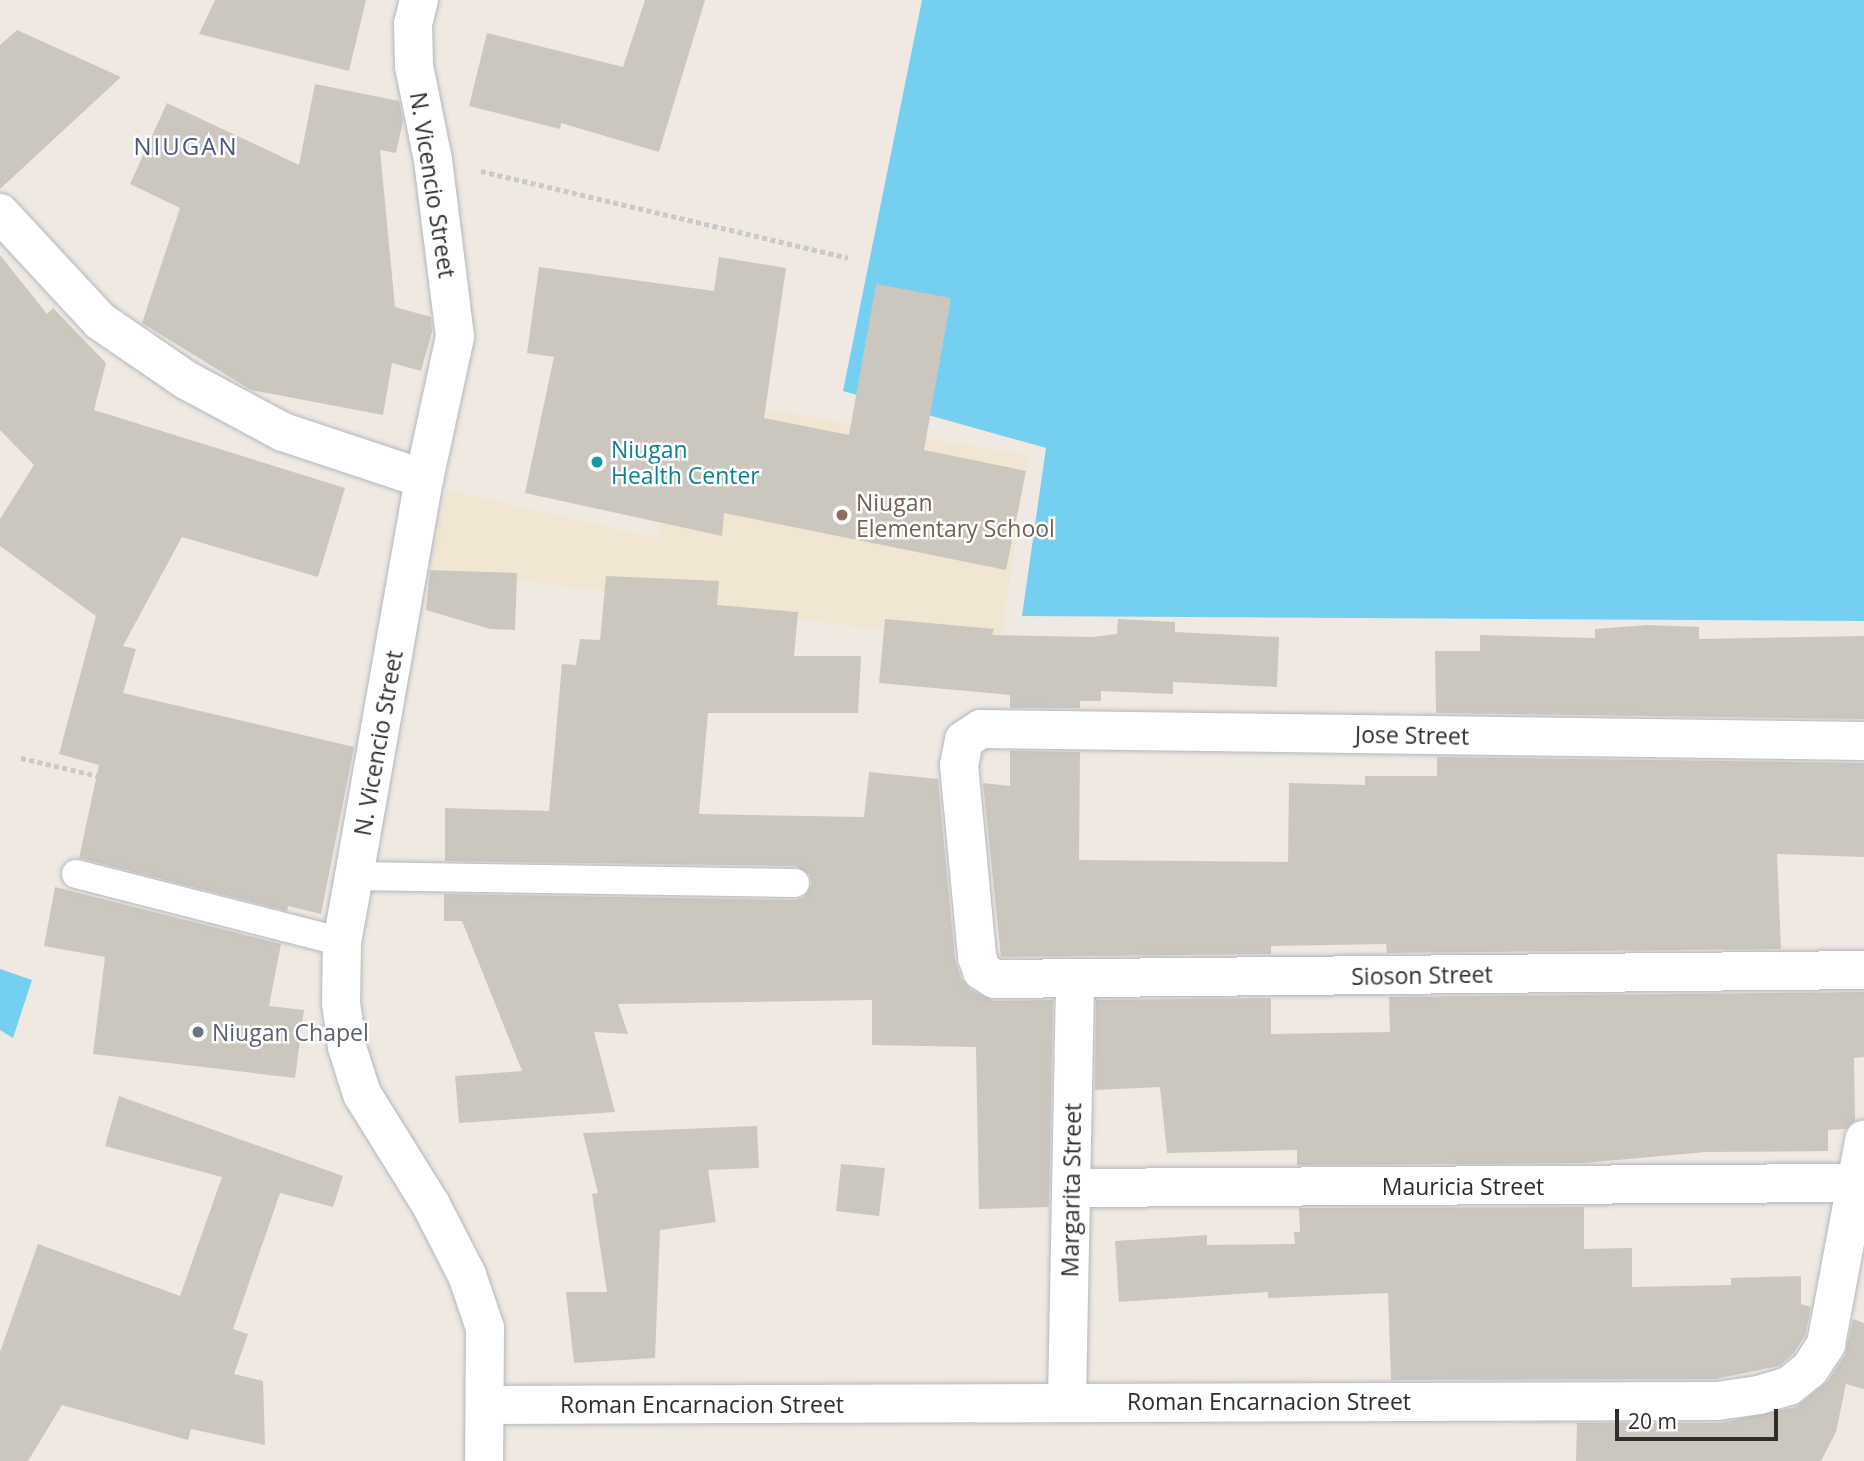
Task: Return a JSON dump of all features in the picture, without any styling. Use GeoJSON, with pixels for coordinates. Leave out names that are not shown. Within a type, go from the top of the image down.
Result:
{"type":"FeatureCollection","features":[{"type":"Feature","properties":{"kind":"street","name":"N. Vicencio Street"},"geometry":{"type":"LineString","coordinates":[[419,0],[413,24],[414,66],[433,160],[455,337],[424,479],[342,942],[341,1003],[347,1047],[367,1104],[432,1205],[467,1275],[485,1328],[484,1461]]}},
{"type":"Feature","properties":{"kind":"street"},"geometry":{"type":"LineString","coordinates":[[0,213],[100,321],[186,380],[283,432],[424,479]]}},
{"type":"Feature","properties":{"kind":"street","name":"Jose Street"},"geometry":{"type":"LineString","coordinates":[[982,971],[977,957],[960,765],[964,740],[981,729],[1864,741]]}},
{"type":"Feature","properties":{"kind":"street","name":"Sioson Street"},"geometry":{"type":"LineString","coordinates":[[982,971],[995,979],[1075,979],[1864,970]]}},
{"type":"Feature","properties":{"kind":"street","name":"Margarita Street"},"geometry":{"type":"LineString","coordinates":[[1067,1401],[1075,979]]}},
{"type":"Feature","properties":{"kind":"street","name":"Roman Encarnacion Street"},"geometry":{"type":"LineString","coordinates":[[485,1405],[1067,1401],[1717,1401],[1759,1395],[1789,1385],[1810,1369],[1826,1344],[1864,1140]]}},
{"type":"Feature","properties":{"kind":"street","name":"Mauricia Street"},"geometry":{"type":"LineString","coordinates":[[1071,1188],[1855,1183]]}},
{"type":"Feature","properties":{"kind":"lane"},"geometry":{"type":"LineString","coordinates":[[76,874],[342,942]]}},
{"type":"Feature","properties":{"kind":"lane"},"geometry":{"type":"LineString","coordinates":[[354,876],[795,883]]}},
{"type":"Feature","properties":{"kind":"path"},"geometry":{"type":"LineString","coordinates":[[433,160],[848,258]]}},
{"type":"Feature","properties":{"kind":"path"},"geometry":{"type":"LineString","coordinates":[[21,758],[362,837]]}},
{"type":"Feature","properties":{"kind":"shaded area","name":"Niugan Elementary School"},"geometry":{"type":"Polygon","coordinates":[[[687,395],[1028,456],[1000,647],[430,567],[447,490],[660,539],[687,395]]]}},
{"type":"Feature","properties":{"kind":"water"},"geometry":{"type":"Polygon","coordinates":[[[922,0],[1864,0],[1864,621],[1022,616],[1046,448],[843,391],[922,0]]]}},
{"type":"Feature","properties":{"kind":"water"},"geometry":{"type":"Polygon","coordinates":[[[0,969],[32,980],[13,1038],[0,1030],[0,969]]]}},
{"type":"Feature","properties":{"kind":"building"},"geometry":{"type":"Polygon","coordinates":[[[215,0],[366,0],[349,71],[199,34],[215,0]]]}},
{"type":"Feature","properties":{"kind":"building"},"geometry":{"type":"Polygon","coordinates":[[[645,0],[705,0],[659,152],[561,123],[560,129],[469,106],[487,33],[623,67],[645,0]]]}},
{"type":"Feature","properties":{"kind":"building"},"geometry":{"type":"Polygon","coordinates":[[[17,30],[121,77],[0,189],[0,45],[17,30]]]}},
{"type":"Feature","properties":{"kind":"building"},"geometry":{"type":"Polygon","coordinates":[[[315,84],[399,101],[403,121],[396,153],[380,150],[395,307],[431,317],[432,332],[421,371],[392,363],[383,415],[251,390],[142,323],[180,208],[130,184],[167,103],[299,165],[315,84]]]}},
{"type":"Feature","properties":{"kind":"building"},"geometry":{"type":"Polygon","coordinates":[[[0,255],[47,314],[53,308],[106,363],[94,410],[345,488],[318,577],[182,537],[123,646],[136,649],[123,693],[354,747],[321,914],[288,906],[287,911],[79,858],[99,765],[59,754],[96,616],[0,546],[0,519],[34,465],[0,430],[0,255]]]}},
{"type":"Feature","properties":{"kind":"building"},"geometry":{"type":"Polygon","coordinates":[[[719,257],[786,268],[764,418],[849,435],[876,284],[951,298],[924,450],[1026,471],[1006,570],[724,513],[722,536],[525,493],[554,357],[527,353],[539,267],[714,291],[719,257]]]}},
{"type":"Feature","properties":{"kind":"building"},"geometry":{"type":"Polygon","coordinates":[[[430,570],[517,573],[515,630],[490,629],[426,610],[430,570]]]}},
{"type":"Feature","properties":{"kind":"building"},"geometry":{"type":"Polygon","coordinates":[[[606,576],[719,581],[717,605],[798,612],[794,656],[861,656],[858,713],[708,713],[699,814],[864,817],[869,772],[938,779],[955,959],[961,978],[971,990],[994,1001],[1053,1000],[1049,1207],[979,1209],[976,1047],[872,1045],[872,1000],[618,1004],[628,1034],[594,1032],[615,1112],[459,1123],[455,1076],[522,1071],[462,921],[444,921],[444,894],[795,900],[804,897],[812,884],[809,874],[795,866],[445,861],[445,808],[549,811],[562,664],[576,665],[580,639],[600,640],[606,576]]]}},
{"type":"Feature","properties":{"kind":"building"},"geometry":{"type":"Polygon","coordinates":[[[885,619],[994,629],[992,635],[1093,637],[1117,634],[1118,619],[1175,622],[1175,632],[1279,637],[1277,687],[1173,682],[1173,694],[1101,691],[1101,701],[1080,701],[1080,708],[1010,708],[1010,695],[879,683],[885,619]]]}},
{"type":"Feature","properties":{"kind":"building"},"geometry":{"type":"Polygon","coordinates":[[[1647,625],[1699,627],[1699,639],[1864,636],[1864,719],[1436,713],[1435,651],[1480,651],[1480,635],[1595,638],[1595,629],[1647,625]]]}},
{"type":"Feature","properties":{"kind":"building"},"geometry":{"type":"Polygon","coordinates":[[[1010,751],[1080,752],[1079,860],[1288,862],[1289,783],[1365,785],[1365,776],[1437,776],[1437,757],[1864,763],[1864,857],[1777,854],[1781,949],[1387,953],[1386,944],[1271,946],[1271,954],[1001,957],[983,783],[1010,786],[1010,751]]]}},
{"type":"Feature","properties":{"kind":"building"},"geometry":{"type":"Polygon","coordinates":[[[55,887],[281,944],[269,1006],[304,1010],[295,1078],[93,1054],[105,957],[44,946],[55,887]]]}},
{"type":"Feature","properties":{"kind":"building"},"geometry":{"type":"Polygon","coordinates":[[[1864,992],[1864,1057],[1854,1058],[1855,1121],[1846,1129],[1828,1130],[1828,1151],[1706,1152],[1584,1163],[1297,1165],[1297,1150],[1167,1153],[1160,1087],[1095,1090],[1096,1000],[1271,998],[1271,1034],[1390,1032],[1389,997],[1864,992]]]}},
{"type":"Feature","properties":{"kind":"building"},"geometry":{"type":"Polygon","coordinates":[[[119,1096],[343,1176],[333,1207],[280,1193],[233,1329],[248,1334],[234,1374],[263,1381],[265,1445],[191,1429],[188,1440],[62,1405],[28,1461],[0,1461],[0,1352],[38,1244],[180,1296],[222,1177],[105,1146],[119,1096]]]}},
{"type":"Feature","properties":{"kind":"building"},"geometry":{"type":"Polygon","coordinates":[[[757,1126],[759,1168],[708,1170],[716,1222],[660,1230],[655,1358],[574,1363],[566,1292],[607,1292],[592,1194],[598,1193],[583,1133],[757,1126]]]}},
{"type":"Feature","properties":{"kind":"building"},"geometry":{"type":"Polygon","coordinates":[[[841,1164],[885,1168],[879,1216],[836,1211],[841,1164]]]}},
{"type":"Feature","properties":{"kind":"building"},"geometry":{"type":"Polygon","coordinates":[[[1584,1207],[1584,1249],[1632,1248],[1632,1287],[1731,1285],[1731,1278],[1801,1276],[1801,1304],[1811,1307],[1805,1336],[1793,1354],[1779,1366],[1715,1379],[1391,1380],[1388,1293],[1268,1298],[1268,1292],[1119,1302],[1115,1241],[1207,1235],[1207,1245],[1295,1244],[1294,1232],[1300,1232],[1299,1208],[1584,1207]]]}},
{"type":"Feature","properties":{"kind":"building"},"geometry":{"type":"Polygon","coordinates":[[[1853,1319],[1864,1323],[1864,1389],[1846,1384],[1836,1432],[1821,1461],[1576,1461],[1577,1423],[1720,1423],[1796,1407],[1828,1381],[1845,1355],[1853,1319]]]}},
{"type":"Feature","properties":{"kind":"place","name":"Niugan Health Center"},"geometry":{"type":"Point","coordinates":[597,462]}},
{"type":"Feature","properties":{"kind":"place","name":"Niugan Elementary School"},"geometry":{"type":"Point","coordinates":[842,515]}},
{"type":"Feature","properties":{"kind":"place","name":"Niugan Chapel"},"geometry":{"type":"Point","coordinates":[198,1032]}},
{"type":"Feature","properties":{"kind":"district","name":"NIUGAN"},"geometry":{"type":"Point","coordinates":[186,146]}}]}
